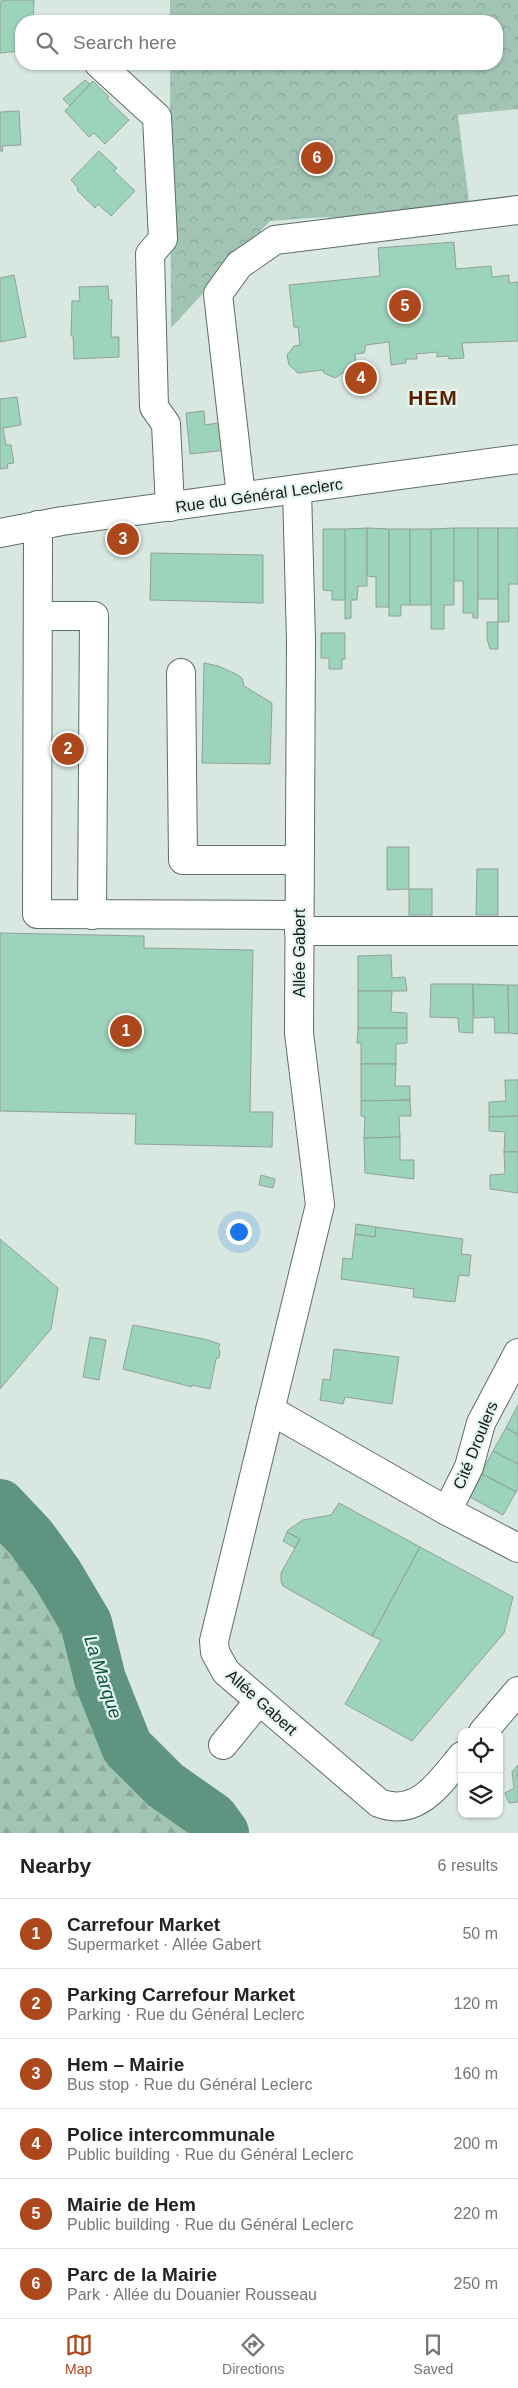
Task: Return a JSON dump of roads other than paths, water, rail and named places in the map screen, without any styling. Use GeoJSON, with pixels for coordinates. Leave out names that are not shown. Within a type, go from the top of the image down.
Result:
{"type":"FeatureCollection","features":[{"type":"Feature","properties":{"kind":"street"},"geometry":{"type":"LineString","coordinates":[[105,70],[157,118],[163,239],[150,254],[154,407],[166,424],[170,507]]}},
{"type":"Feature","properties":{"kind":"street"},"geometry":{"type":"LineString","coordinates":[[241,496],[218,294],[240,265],[275,240],[518,210]]}},
{"type":"Feature","properties":{"kind":"street","name":"Rue du Général Leclerc"},"geometry":{"type":"LineString","coordinates":[[0,532],[38,524],[518,459]]}},
{"type":"Feature","properties":{"kind":"street","name":"Allée Gabert"},"geometry":{"type":"LineString","coordinates":[[297,489],[301,640],[300,1049],[320,1205],[214,1641],[215,1652],[226,1672],[370,1797],[389,1807],[404,1807],[429,1795],[458,1761]]}},
{"type":"Feature","properties":{"kind":"street"},"geometry":{"type":"LineString","coordinates":[[38,524],[37,914],[518,931]]}},
{"type":"Feature","properties":{"kind":"street"},"geometry":{"type":"LineString","coordinates":[[38,616],[94,616],[92,915]]}},
{"type":"Feature","properties":{"kind":"street"},"geometry":{"type":"LineString","coordinates":[[181,673],[183,860],[299,860]]}},
{"type":"Feature","properties":{"kind":"street","name":"Cité Droulers"},"geometry":{"type":"LineString","coordinates":[[448,1511],[469,1467],[481,1423],[518,1353]]}},
{"type":"Feature","properties":{"kind":"street"},"geometry":{"type":"LineString","coordinates":[[270,1410],[448,1511],[518,1548]]}},
{"type":"Feature","properties":{"kind":"street"},"geometry":{"type":"LineString","coordinates":[[486,1728],[518,1691]]}},
{"type":"Feature","properties":{"kind":"street"},"geometry":{"type":"LineString","coordinates":[[224,1745],[259,1701]]}},
{"type":"Feature","properties":{"kind":"waterway","name":"La Marque"},"geometry":{"type":"LineString","coordinates":[[0,1505],[31,1538],[57,1574],[86,1623],[100,1679],[127,1747],[165,1785],[212,1818],[223,1833]]}},
{"type":"Feature","properties":{"kind":"place","name":"Parc de la Mairie"},"geometry":{"type":"Point","coordinates":[317,158]}},
{"type":"Feature","properties":{"kind":"place","name":"Mairie de Hem"},"geometry":{"type":"Point","coordinates":[405,306]}},
{"type":"Feature","properties":{"kind":"place","name":"Police intercommunale"},"geometry":{"type":"Point","coordinates":[361,378]}},
{"type":"Feature","properties":{"kind":"place","name":"Hem – Mairie"},"geometry":{"type":"Point","coordinates":[123,539]}},
{"type":"Feature","properties":{"kind":"place","name":"Parking Carrefour Market"},"geometry":{"type":"Point","coordinates":[68,749]}},
{"type":"Feature","properties":{"kind":"place","name":"Carrefour Market"},"geometry":{"type":"Point","coordinates":[126,1031]}},
{"type":"Feature","properties":{"kind":"district","name":"HEM"},"geometry":{"type":"Point","coordinates":[433,398]}}]}
